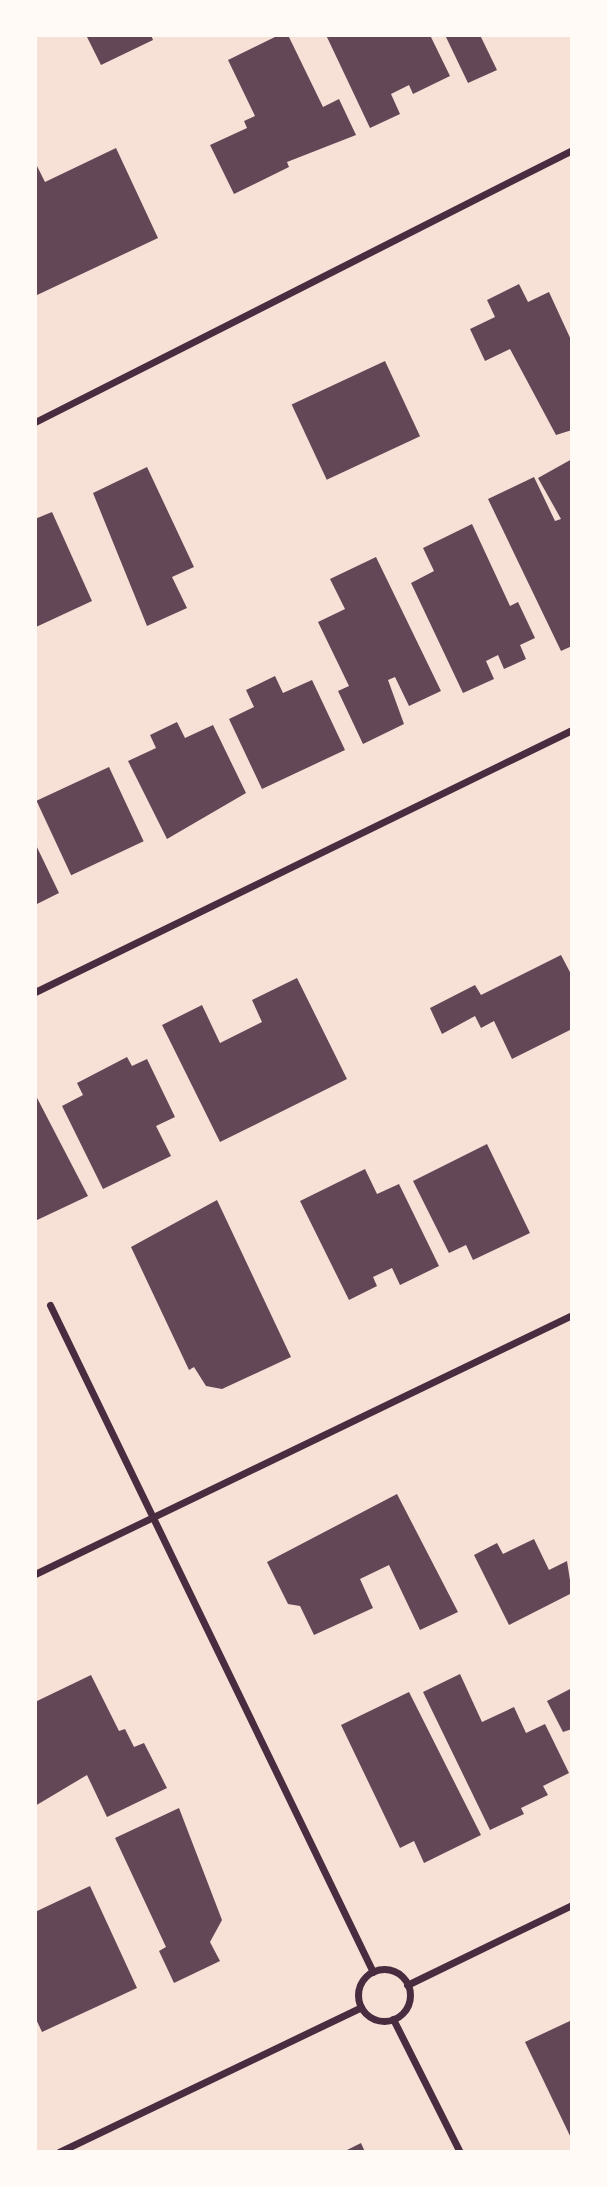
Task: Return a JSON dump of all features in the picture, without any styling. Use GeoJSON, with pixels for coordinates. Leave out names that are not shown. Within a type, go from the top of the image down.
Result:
{"type":"FeatureCollection","features":[{"type":"Feature","properties":{"kind":"street"},"geometry":{"type":"LineString","coordinates":[[35,422],[572,150]]}},
{"type":"Feature","properties":{"kind":"street"},"geometry":{"type":"LineString","coordinates":[[35,992],[572,730]]}},
{"type":"Feature","properties":{"kind":"street"},"geometry":{"type":"LineString","coordinates":[[50,1305],[373,1972]]}},
{"type":"Feature","properties":{"kind":"street"},"geometry":{"type":"LineString","coordinates":[[35,1574],[572,1315]]}},
{"type":"Feature","properties":{"kind":"street"},"geometry":{"type":"LineString","coordinates":[[407,1984],[572,1905]]}},
{"type":"Feature","properties":{"kind":"street"},"geometry":{"type":"LineString","coordinates":[[393,1971],[407,1984],[408,2007],[393,2019],[372,2019],[361,2007],[359,1990],[373,1972],[393,1971]]}},
{"type":"Feature","properties":{"kind":"street"},"geometry":{"type":"LineString","coordinates":[[59,2152],[361,2007]]}},
{"type":"Feature","properties":{"kind":"street"},"geometry":{"type":"LineString","coordinates":[[393,2019],[460,2152]]}},
{"type":"Feature","properties":{"kind":"building"},"geometry":{"type":"Polygon","coordinates":[[[86,35],[151,35],[153,40],[101,65],[86,35]]]}},
{"type":"Feature","properties":{"kind":"building"},"geometry":{"type":"Polygon","coordinates":[[[279,35],[288,35],[323,107],[339,99],[356,135],[287,162],[289,167],[234,194],[210,145],[247,128],[244,121],[255,116],[228,60],[279,35]]]}},
{"type":"Feature","properties":{"kind":"building"},"geometry":{"type":"Polygon","coordinates":[[[326,35],[430,35],[450,76],[413,94],[409,85],[391,94],[400,114],[370,128],[326,35]]]}},
{"type":"Feature","properties":{"kind":"building"},"geometry":{"type":"Polygon","coordinates":[[[445,35],[480,35],[497,70],[468,83],[445,35]]]}},
{"type":"Feature","properties":{"kind":"building"},"geometry":{"type":"Polygon","coordinates":[[[116,148],[158,238],[35,296],[35,162],[45,182],[116,148]]]}},
{"type":"Feature","properties":{"kind":"building"},"geometry":{"type":"Polygon","coordinates":[[[519,284],[528,302],[549,292],[572,342],[572,430],[556,435],[510,349],[485,361],[470,329],[495,317],[487,300],[519,284]]]}},
{"type":"Feature","properties":{"kind":"building"},"geometry":{"type":"Polygon","coordinates":[[[385,361],[420,436],[327,480],[292,405],[385,361]]]}},
{"type":"Feature","properties":{"kind":"building"},"geometry":{"type":"Polygon","coordinates":[[[572,459],[572,646],[561,651],[488,499],[534,477],[555,521],[561,519],[538,478],[572,459]]]}},
{"type":"Feature","properties":{"kind":"building"},"geometry":{"type":"Polygon","coordinates":[[[147,467],[194,567],[172,577],[187,608],[147,626],[93,493],[147,467]]]}},
{"type":"Feature","properties":{"kind":"building"},"geometry":{"type":"Polygon","coordinates":[[[52,512],[92,601],[36,627],[35,519],[52,512]]]}},
{"type":"Feature","properties":{"kind":"building"},"geometry":{"type":"Polygon","coordinates":[[[472,524],[510,606],[518,602],[535,638],[520,645],[526,659],[504,669],[498,655],[486,661],[494,679],[463,693],[411,583],[434,571],[423,548],[472,524]]]}},
{"type":"Feature","properties":{"kind":"building"},"geometry":{"type":"Polygon","coordinates":[[[376,557],[441,691],[409,706],[395,677],[388,680],[404,724],[363,744],[338,691],[349,686],[318,622],[345,609],[330,579],[376,557]]]}},
{"type":"Feature","properties":{"kind":"building"},"geometry":{"type":"Polygon","coordinates":[[[275,676],[283,693],[312,680],[345,750],[262,789],[229,719],[254,707],[246,690],[275,676]]]}},
{"type":"Feature","properties":{"kind":"building"},"geometry":{"type":"Polygon","coordinates":[[[177,722],[185,738],[213,725],[246,793],[167,839],[128,761],[156,748],[150,735],[177,722]]]}},
{"type":"Feature","properties":{"kind":"building"},"geometry":{"type":"Polygon","coordinates":[[[109,767],[144,841],[71,875],[36,801],[109,767]]]}},
{"type":"Feature","properties":{"kind":"building"},"geometry":{"type":"Polygon","coordinates":[[[35,843],[59,893],[35,905],[35,843]]]}},
{"type":"Feature","properties":{"kind":"building"},"geometry":{"type":"Polygon","coordinates":[[[561,955],[572,976],[572,1029],[512,1059],[494,1021],[481,1028],[475,1016],[442,1034],[430,1008],[475,985],[481,995],[561,955]]]}},
{"type":"Feature","properties":{"kind":"building"},"geometry":{"type":"Polygon","coordinates":[[[297,978],[347,1079],[220,1142],[162,1025],[202,1005],[220,1043],[262,1022],[252,1000],[297,978]]]}},
{"type":"Feature","properties":{"kind":"building"},"geometry":{"type":"Polygon","coordinates":[[[127,1057],[132,1066],[147,1059],[175,1117],[156,1126],[171,1156],[103,1189],[62,1106],[83,1095],[77,1083],[127,1057]]]}},
{"type":"Feature","properties":{"kind":"building"},"geometry":{"type":"Polygon","coordinates":[[[35,1094],[88,1196],[35,1221],[35,1094]]]}},
{"type":"Feature","properties":{"kind":"building"},"geometry":{"type":"Polygon","coordinates":[[[487,1144],[530,1233],[473,1260],[466,1245],[449,1253],[413,1181],[487,1144]]]}},
{"type":"Feature","properties":{"kind":"building"},"geometry":{"type":"Polygon","coordinates":[[[365,1169],[377,1194],[399,1184],[439,1266],[400,1285],[392,1268],[373,1277],[377,1286],[349,1300],[300,1201],[365,1169]]]}},
{"type":"Feature","properties":{"kind":"building"},"geometry":{"type":"Polygon","coordinates":[[[217,1200],[291,1357],[222,1389],[206,1386],[194,1367],[189,1370],[131,1247],[217,1200]]]}},
{"type":"Feature","properties":{"kind":"building"},"geometry":{"type":"Polygon","coordinates":[[[397,1494],[458,1612],[420,1630],[389,1565],[360,1579],[373,1608],[314,1635],[300,1606],[288,1604],[267,1562],[397,1494]]]}},
{"type":"Feature","properties":{"kind":"building"},"geometry":{"type":"Polygon","coordinates":[[[534,1539],[549,1570],[567,1561],[572,1593],[509,1625],[474,1555],[497,1543],[503,1554],[534,1539]]]}},
{"type":"Feature","properties":{"kind":"building"},"geometry":{"type":"Polygon","coordinates":[[[460,1674],[482,1722],[514,1707],[526,1733],[545,1724],[569,1773],[543,1786],[548,1795],[521,1808],[524,1814],[490,1830],[423,1692],[460,1674]]]}},
{"type":"Feature","properties":{"kind":"building"},"geometry":{"type":"Polygon","coordinates":[[[91,1675],[119,1731],[125,1729],[134,1747],[144,1743],[167,1788],[107,1817],[87,1775],[35,1806],[35,1702],[91,1675]]]}},
{"type":"Feature","properties":{"kind":"building"},"geometry":{"type":"Polygon","coordinates":[[[572,1688],[572,1729],[563,1732],[547,1701],[572,1688]]]}},
{"type":"Feature","properties":{"kind":"building"},"geometry":{"type":"Polygon","coordinates":[[[409,1692],[481,1835],[424,1863],[414,1841],[400,1848],[341,1725],[409,1692]]]}},
{"type":"Feature","properties":{"kind":"building"},"geometry":{"type":"Polygon","coordinates":[[[179,1808],[222,1920],[210,1942],[220,1961],[174,1983],[159,1951],[166,1947],[115,1838],[179,1808]]]}},
{"type":"Feature","properties":{"kind":"building"},"geometry":{"type":"Polygon","coordinates":[[[90,1886],[137,1988],[42,2032],[35,2017],[35,1912],[90,1886]]]}},
{"type":"Feature","properties":{"kind":"building"},"geometry":{"type":"Polygon","coordinates":[[[572,2020],[572,2140],[525,2042],[572,2020]]]}},
{"type":"Feature","properties":{"kind":"building"},"geometry":{"type":"Polygon","coordinates":[[[361,2143],[365,2152],[343,2152],[361,2143]]]}}]}
